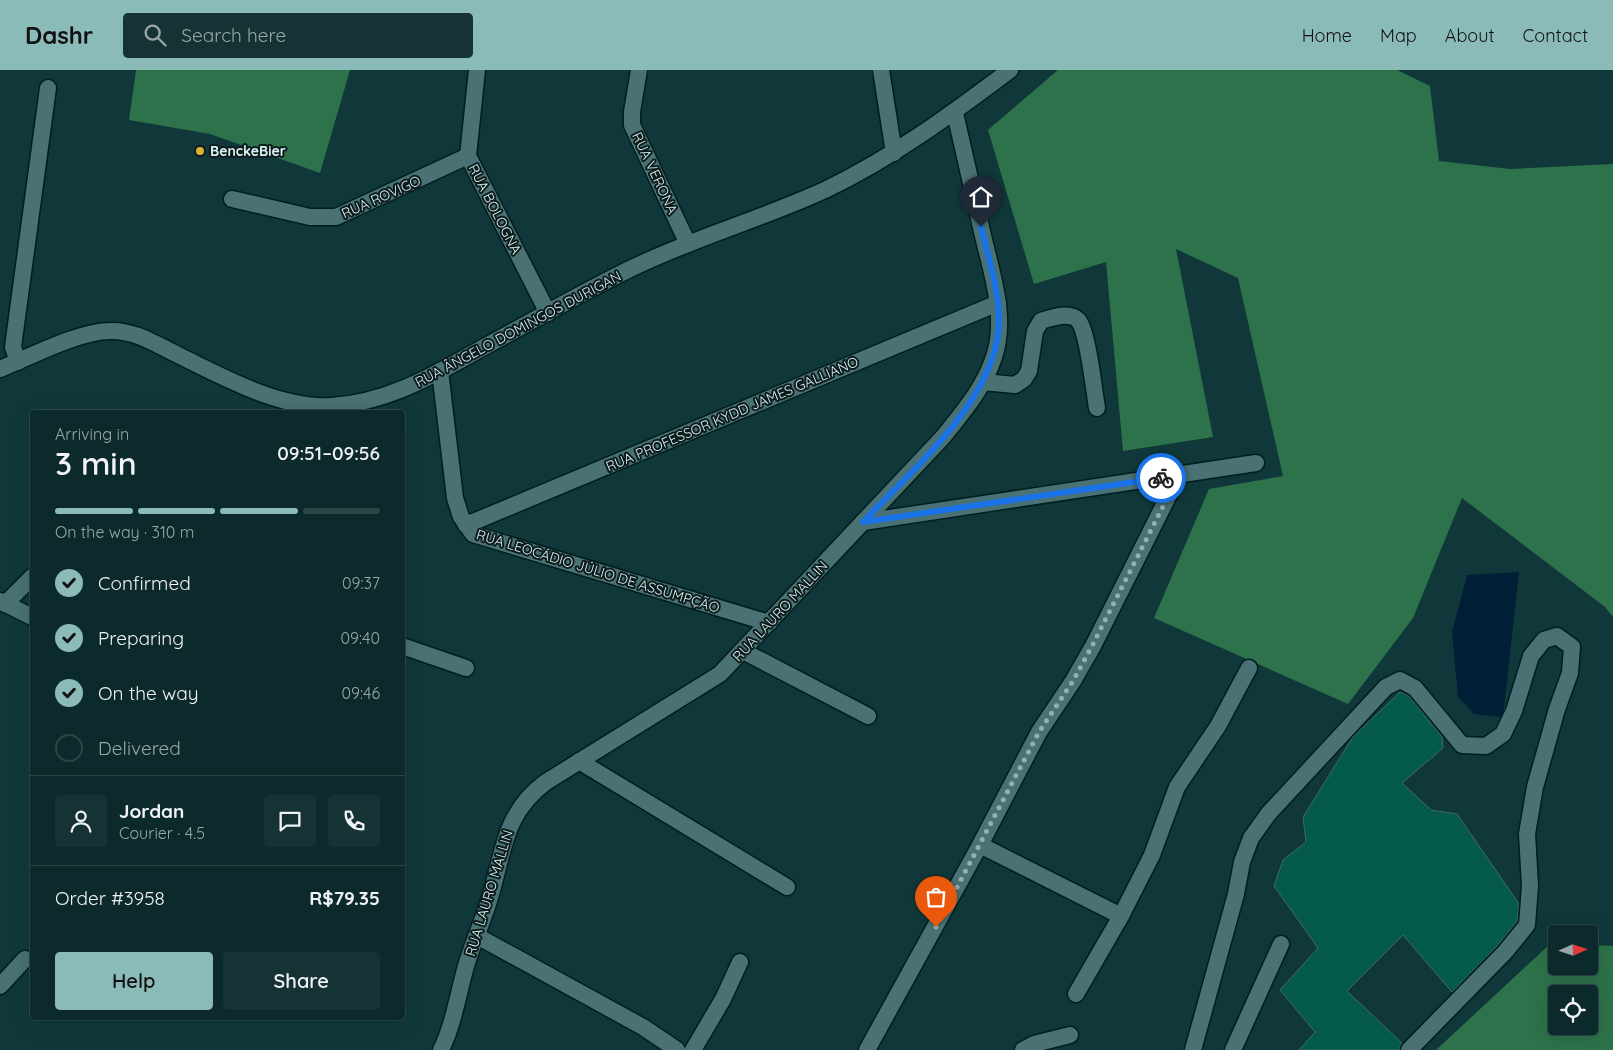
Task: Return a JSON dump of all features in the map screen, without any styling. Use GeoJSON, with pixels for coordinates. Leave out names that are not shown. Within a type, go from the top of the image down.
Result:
{"type":"FeatureCollection","features":[{"type":"Feature","properties":{"kind":"street","name":"RUA BOLOGNA"},"geometry":{"type":"LineString","coordinates":[[478,70],[468,156],[548,312]]}},
{"type":"Feature","properties":{"kind":"street","name":"RUA VERONA"},"geometry":{"type":"LineString","coordinates":[[639,70],[632,112],[632,125],[688,244]]}},
{"type":"Feature","properties":{"kind":"street"},"geometry":{"type":"LineString","coordinates":[[881,70],[894,153]]}},
{"type":"Feature","properties":{"kind":"street","name":"RUA ÂNGELO DOMINGOS DURIGAN"},"geometry":{"type":"LineString","coordinates":[[0,370],[98,331],[124,332],[139,336],[226,379],[256,391],[307,404],[328,406],[371,400],[415,384],[628,270],[829,188],[894,153],[955,112],[1010,70]]}},
{"type":"Feature","properties":{"kind":"street"},"geometry":{"type":"LineString","coordinates":[[18,362],[13,347],[48,88]]}},
{"type":"Feature","properties":{"kind":"street","name":"RUA LAURO MALLIN"},"geometry":{"type":"LineString","coordinates":[[441,1050],[454,1014],[466,966],[495,879],[502,846],[515,815],[523,802],[534,791],[579,761],[720,674],[943,437],[974,397],[983,382],[994,356],[998,337],[998,303],[955,112]]}},
{"type":"Feature","properties":{"kind":"street","name":"RUA ROVIGO"},"geometry":{"type":"LineString","coordinates":[[232,199],[310,217],[336,217],[468,156]]}},
{"type":"Feature","properties":{"kind":"street","name":"RUA PROFESSOR KYDD JAMES GALLIANO"},"geometry":{"type":"LineString","coordinates":[[466,525],[998,303]]}},
{"type":"Feature","properties":{"kind":"street"},"geometry":{"type":"LineString","coordinates":[[983,382],[1015,385],[1024,379],[1029,371],[1035,331],[1041,321],[1068,315],[1078,320],[1085,335],[1097,408]]}},
{"type":"Feature","properties":{"kind":"street","name":"RUA LEOCÁDIO JÚLIO DE ASSUMPÇÃO"},"geometry":{"type":"LineString","coordinates":[[440,371],[457,508],[473,534],[769,623]]}},
{"type":"Feature","properties":{"kind":"street"},"geometry":{"type":"LineString","coordinates":[[863,522],[1256,463]]}},
{"type":"Feature","properties":{"kind":"street"},"geometry":{"type":"LineString","coordinates":[[867,1050],[980,845],[1039,732],[1088,655],[1179,475]]}},
{"type":"Feature","properties":{"kind":"street"},"geometry":{"type":"LineString","coordinates":[[30,579],[2,602],[30,616]]}},
{"type":"Feature","properties":{"kind":"street"},"geometry":{"type":"LineString","coordinates":[[1193,1050],[1236,894],[1242,862],[1251,838],[1269,813],[1386,687],[1400,680],[1415,688],[1462,745],[1486,746],[1503,734],[1514,711],[1531,656],[1544,640],[1557,636],[1572,647],[1570,673],[1557,709],[1535,787],[1527,834],[1530,886],[1528,925],[1505,952],[1409,1050]]}},
{"type":"Feature","properties":{"kind":"street"},"geometry":{"type":"LineString","coordinates":[[405,647],[466,668]]}},
{"type":"Feature","properties":{"kind":"street"},"geometry":{"type":"LineString","coordinates":[[743,651],[868,716]]}},
{"type":"Feature","properties":{"kind":"street"},"geometry":{"type":"LineString","coordinates":[[1076,994],[1121,916],[1157,843],[1177,787],[1218,726],[1249,668]]}},
{"type":"Feature","properties":{"kind":"street"},"geometry":{"type":"LineString","coordinates":[[579,761],[787,886]]}},
{"type":"Feature","properties":{"kind":"street"},"geometry":{"type":"LineString","coordinates":[[980,845],[1121,916]]}},
{"type":"Feature","properties":{"kind":"street"},"geometry":{"type":"LineString","coordinates":[[477,936],[643,1027],[677,1050]]}},
{"type":"Feature","properties":{"kind":"street"},"geometry":{"type":"LineString","coordinates":[[1233,1050],[1281,944]]}},
{"type":"Feature","properties":{"kind":"street"},"geometry":{"type":"LineString","coordinates":[[0,986],[25,959]]}},
{"type":"Feature","properties":{"kind":"street"},"geometry":{"type":"LineString","coordinates":[[693,1050],[723,999],[740,962]]}},
{"type":"Feature","properties":{"kind":"street"},"geometry":{"type":"LineString","coordinates":[[1023,1050],[1034,1044],[1070,1035]]}},
{"type":"Feature","properties":{"kind":"green space"},"geometry":{"type":"Polygon","coordinates":[[[136,70],[350,70],[320,173],[210,134],[129,120],[136,70]]]}},
{"type":"Feature","properties":{"kind":"green space"},"geometry":{"type":"Polygon","coordinates":[[[1058,70],[1397,70],[1430,86],[1439,161],[1510,169],[1613,164],[1613,617],[1605,607],[1462,498],[1413,618],[1348,704],[1154,618],[1209,489],[1283,476],[1238,278],[1176,249],[1213,437],[1123,451],[1106,262],[1034,284],[988,130],[1058,70]]]}},
{"type":"Feature","properties":{"kind":"green space"},"geometry":{"type":"Polygon","coordinates":[[[1598,945],[1613,946],[1613,1050],[1436,1050],[1548,946],[1548,975],[1598,975],[1598,945]]]}},
{"type":"Feature","properties":{"kind":"water"},"geometry":{"type":"Polygon","coordinates":[[[1519,572],[1503,717],[1474,714],[1458,697],[1452,632],[1467,575],[1519,572]]]}},
{"type":"Feature","properties":{"kind":"building"},"geometry":{"type":"Polygon","coordinates":[[[1400,692],[1409,696],[1442,737],[1443,748],[1402,783],[1431,810],[1457,814],[1519,904],[1517,921],[1498,945],[1452,992],[1403,935],[1347,991],[1402,1043],[1399,1050],[1299,1050],[1315,1032],[1280,990],[1318,948],[1274,886],[1283,860],[1306,842],[1303,817],[1353,737],[1400,692]]]}},
{"type":"Feature","properties":{"kind":"way so far"},"geometry":{"type":"LineString","coordinates":[[936,927],[1029,750],[1048,717],[1073,681],[1092,646],[1179,475],[1161,478]]}},
{"type":"Feature","properties":{"kind":"place","name":"BenckeBier"},"geometry":{"type":"Point","coordinates":[200,151]}},
{"type":"Feature","properties":{"kind":"route"},"geometry":{"type":"LineString","coordinates":[[981,227],[998,303],[999,319],[998,337],[989,371],[960,417],[863,522],[1161,478]]}}]}
